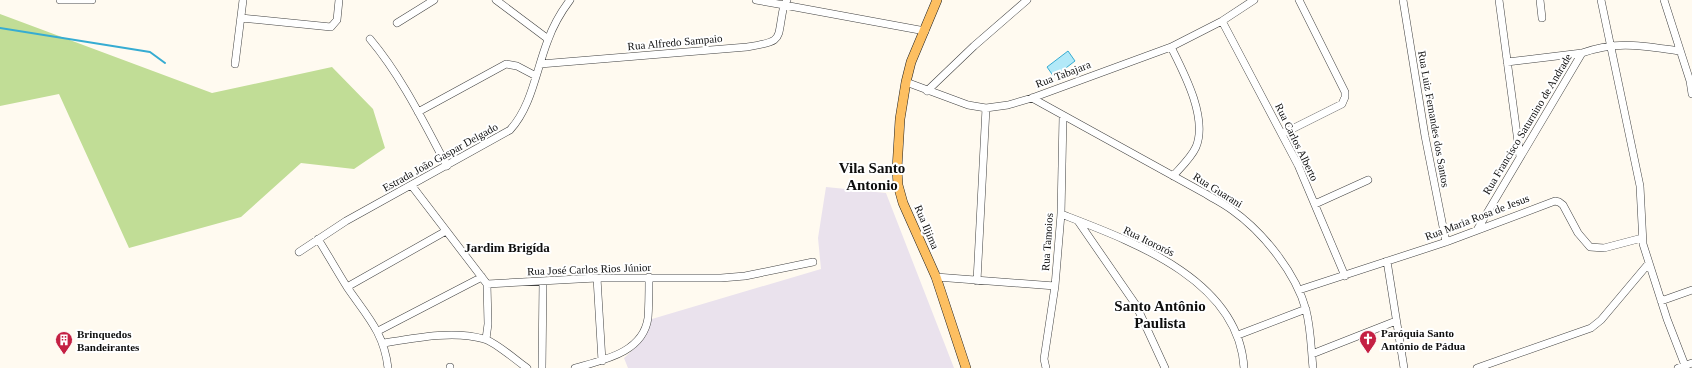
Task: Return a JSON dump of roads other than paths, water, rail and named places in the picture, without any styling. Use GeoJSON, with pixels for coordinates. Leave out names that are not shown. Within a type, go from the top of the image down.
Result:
{"type":"FeatureCollection","features":[{"type":"Feature","properties":{"kind":"main road","name":"Rua Iljima"},"geometry":{"type":"LineString","coordinates":[[937,0],[911,62],[906,82],[900,119],[897,169],[898,185],[936,277],[966,368]]}},
{"type":"Feature","properties":{"kind":"street"},"geometry":{"type":"LineString","coordinates":[[60,0],[92,0]]}},
{"type":"Feature","properties":{"kind":"street"},"geometry":{"type":"LineString","coordinates":[[235,64],[243,0]]}},
{"type":"Feature","properties":{"kind":"street"},"geometry":{"type":"LineString","coordinates":[[240,18],[331,27],[338,20],[339,0]]}},
{"type":"Feature","properties":{"kind":"street"},"geometry":{"type":"LineString","coordinates":[[397,23],[434,0]]}},
{"type":"Feature","properties":{"kind":"street"},"geometry":{"type":"LineString","coordinates":[[496,0],[548,40]]}},
{"type":"Feature","properties":{"kind":"street","name":"Estrada João Gaspar Delgado"},"geometry":{"type":"LineString","coordinates":[[299,252],[367,210],[510,130],[524,110],[548,40],[570,0]]}},
{"type":"Feature","properties":{"kind":"street"},"geometry":{"type":"LineString","coordinates":[[756,0],[785,3],[925,31]]}},
{"type":"Feature","properties":{"kind":"street"},"geometry":{"type":"LineString","coordinates":[[927,90],[974,46],[1027,0]]}},
{"type":"Feature","properties":{"kind":"street","name":"Rua Tabajara"},"geometry":{"type":"LineString","coordinates":[[906,82],[968,105],[986,108],[1008,105],[1032,98],[1107,69],[1171,47],[1222,21],[1254,0]]}},
{"type":"Feature","properties":{"kind":"street"},"geometry":{"type":"LineString","coordinates":[[1282,134],[1342,104],[1345,97],[1345,92],[1299,0]]}},
{"type":"Feature","properties":{"kind":"street","name":"Rua Luiz Fernandes dos Santos"},"geometry":{"type":"LineString","coordinates":[[1403,0],[1425,136],[1446,242]]}},
{"type":"Feature","properties":{"kind":"street"},"geometry":{"type":"LineString","coordinates":[[1499,0],[1520,157]]}},
{"type":"Feature","properties":{"kind":"street"},"geometry":{"type":"LineString","coordinates":[[1540,0],[1542,18]]}},
{"type":"Feature","properties":{"kind":"street"},"geometry":{"type":"LineString","coordinates":[[1601,0],[1640,186],[1642,238],[1661,301],[1685,366]]}},
{"type":"Feature","properties":{"kind":"street"},"geometry":{"type":"LineString","coordinates":[[1664,0],[1692,94]]}},
{"type":"Feature","properties":{"kind":"street","name":"Rua Alfredo Sampaio"},"geometry":{"type":"LineString","coordinates":[[540,64],[748,47],[772,43],[776,39],[779,32],[785,3]]}},
{"type":"Feature","properties":{"kind":"street","name":"Rua Carlos Alberto"},"geometry":{"type":"LineString","coordinates":[[1222,21],[1282,134],[1315,204],[1345,276]]}},
{"type":"Feature","properties":{"kind":"street"},"geometry":{"type":"LineString","coordinates":[[370,39],[387,59],[447,166]]}},
{"type":"Feature","properties":{"kind":"street","name":"Rua Francisco Saturnino de Andrade"},"geometry":{"type":"LineString","coordinates":[[1476,230],[1582,53],[1610,45],[1634,45],[1680,51]]}},
{"type":"Feature","properties":{"kind":"street"},"geometry":{"type":"LineString","coordinates":[[1171,47],[1196,106],[1199,130],[1195,147],[1173,176]]}},
{"type":"Feature","properties":{"kind":"street"},"geometry":{"type":"LineString","coordinates":[[1507,62],[1582,53]]}},
{"type":"Feature","properties":{"kind":"street"},"geometry":{"type":"LineString","coordinates":[[418,112],[506,64],[517,66],[536,76]]}},
{"type":"Feature","properties":{"kind":"street","name":"Rua Guarani"},"geometry":{"type":"LineString","coordinates":[[1032,98],[1232,210],[1248,223],[1277,254],[1299,290],[1306,310],[1313,368]]}},
{"type":"Feature","properties":{"kind":"street"},"geometry":{"type":"LineString","coordinates":[[977,281],[986,108]]}},
{"type":"Feature","properties":{"kind":"street","name":"Rua Tamoios"},"geometry":{"type":"LineString","coordinates":[[1046,368],[1044,359],[1055,286],[1060,214],[1063,116]]}},
{"type":"Feature","properties":{"kind":"street"},"geometry":{"type":"LineString","coordinates":[[1315,204],[1368,180]]}},
{"type":"Feature","properties":{"kind":"street"},"geometry":{"type":"LineString","coordinates":[[412,186],[487,284],[488,324],[486,339]]}},
{"type":"Feature","properties":{"kind":"street","name":"Rua Maria Rosa de Jesus"},"geometry":{"type":"LineString","coordinates":[[1299,290],[1446,242],[1555,201],[1563,205],[1578,233],[1590,247],[1604,248],[1642,238]]}},
{"type":"Feature","properties":{"kind":"street","name":"Rua Itororós"},"geometry":{"type":"LineString","coordinates":[[1060,214],[1166,260],[1210,294],[1238,335],[1244,368]]}},
{"type":"Feature","properties":{"kind":"street"},"geometry":{"type":"LineString","coordinates":[[1078,221],[1136,305],[1165,368]]}},
{"type":"Feature","properties":{"kind":"street"},"geometry":{"type":"LineString","coordinates":[[348,287],[446,231]]}},
{"type":"Feature","properties":{"kind":"street"},"geometry":{"type":"LineString","coordinates":[[318,239],[378,331],[384,343],[388,368]]}},
{"type":"Feature","properties":{"kind":"street"},"geometry":{"type":"LineString","coordinates":[[1387,261],[1404,368]]}},
{"type":"Feature","properties":{"kind":"street","name":"Rua José Carlos Rios Júnior"},"geometry":{"type":"LineString","coordinates":[[487,284],[597,278],[721,278],[745,276],[813,262]]}},
{"type":"Feature","properties":{"kind":"street"},"geometry":{"type":"LineString","coordinates":[[1477,368],[1591,328],[1601,320],[1649,263]]}},
{"type":"Feature","properties":{"kind":"street"},"geometry":{"type":"LineString","coordinates":[[378,331],[482,277]]}},
{"type":"Feature","properties":{"kind":"street"},"geometry":{"type":"LineString","coordinates":[[575,368],[602,361],[622,353],[631,347],[642,333],[648,320],[649,277]]}},
{"type":"Feature","properties":{"kind":"street"},"geometry":{"type":"LineString","coordinates":[[936,277],[1055,286]]}},
{"type":"Feature","properties":{"kind":"street"},"geometry":{"type":"LineString","coordinates":[[597,278],[602,361]]}},
{"type":"Feature","properties":{"kind":"street"},"geometry":{"type":"LineString","coordinates":[[542,368],[543,281]]}},
{"type":"Feature","properties":{"kind":"street"},"geometry":{"type":"LineString","coordinates":[[1661,301],[1692,290]]}},
{"type":"Feature","properties":{"kind":"street"},"geometry":{"type":"LineString","coordinates":[[1238,335],[1306,310]]}},
{"type":"Feature","properties":{"kind":"street"},"geometry":{"type":"LineString","coordinates":[[1312,354],[1396,321]]}},
{"type":"Feature","properties":{"kind":"street"},"geometry":{"type":"LineString","coordinates":[[384,343],[428,336],[461,336],[486,339],[527,368]]}},
{"type":"Feature","properties":{"kind":"water"},"geometry":{"type":"Polygon","coordinates":[[[1068,51],[1075,61],[1054,77],[1047,67],[1068,51]]]}},
{"type":"Feature","properties":{"kind":"waterway"},"geometry":{"type":"LineString","coordinates":[[0,28],[150,52],[165,63]]}},
{"type":"Feature","properties":{"kind":"place","name":"Paróquia Santo Antônio de Pádua"},"geometry":{"type":"Point","coordinates":[1368,354]}},
{"type":"Feature","properties":{"kind":"place","name":"Brinquedos Bandeirantes"},"geometry":{"type":"Point","coordinates":[64,355]}},
{"type":"Feature","properties":{"kind":"district","name":"Vila Santo Antonio"},"geometry":{"type":"Point","coordinates":[872,176]}},
{"type":"Feature","properties":{"kind":"district","name":"Jardim Brigída"},"geometry":{"type":"Point","coordinates":[507,247]}},
{"type":"Feature","properties":{"kind":"district","name":"Santo Antônio Paulista"},"geometry":{"type":"Point","coordinates":[1160,314]}}]}
